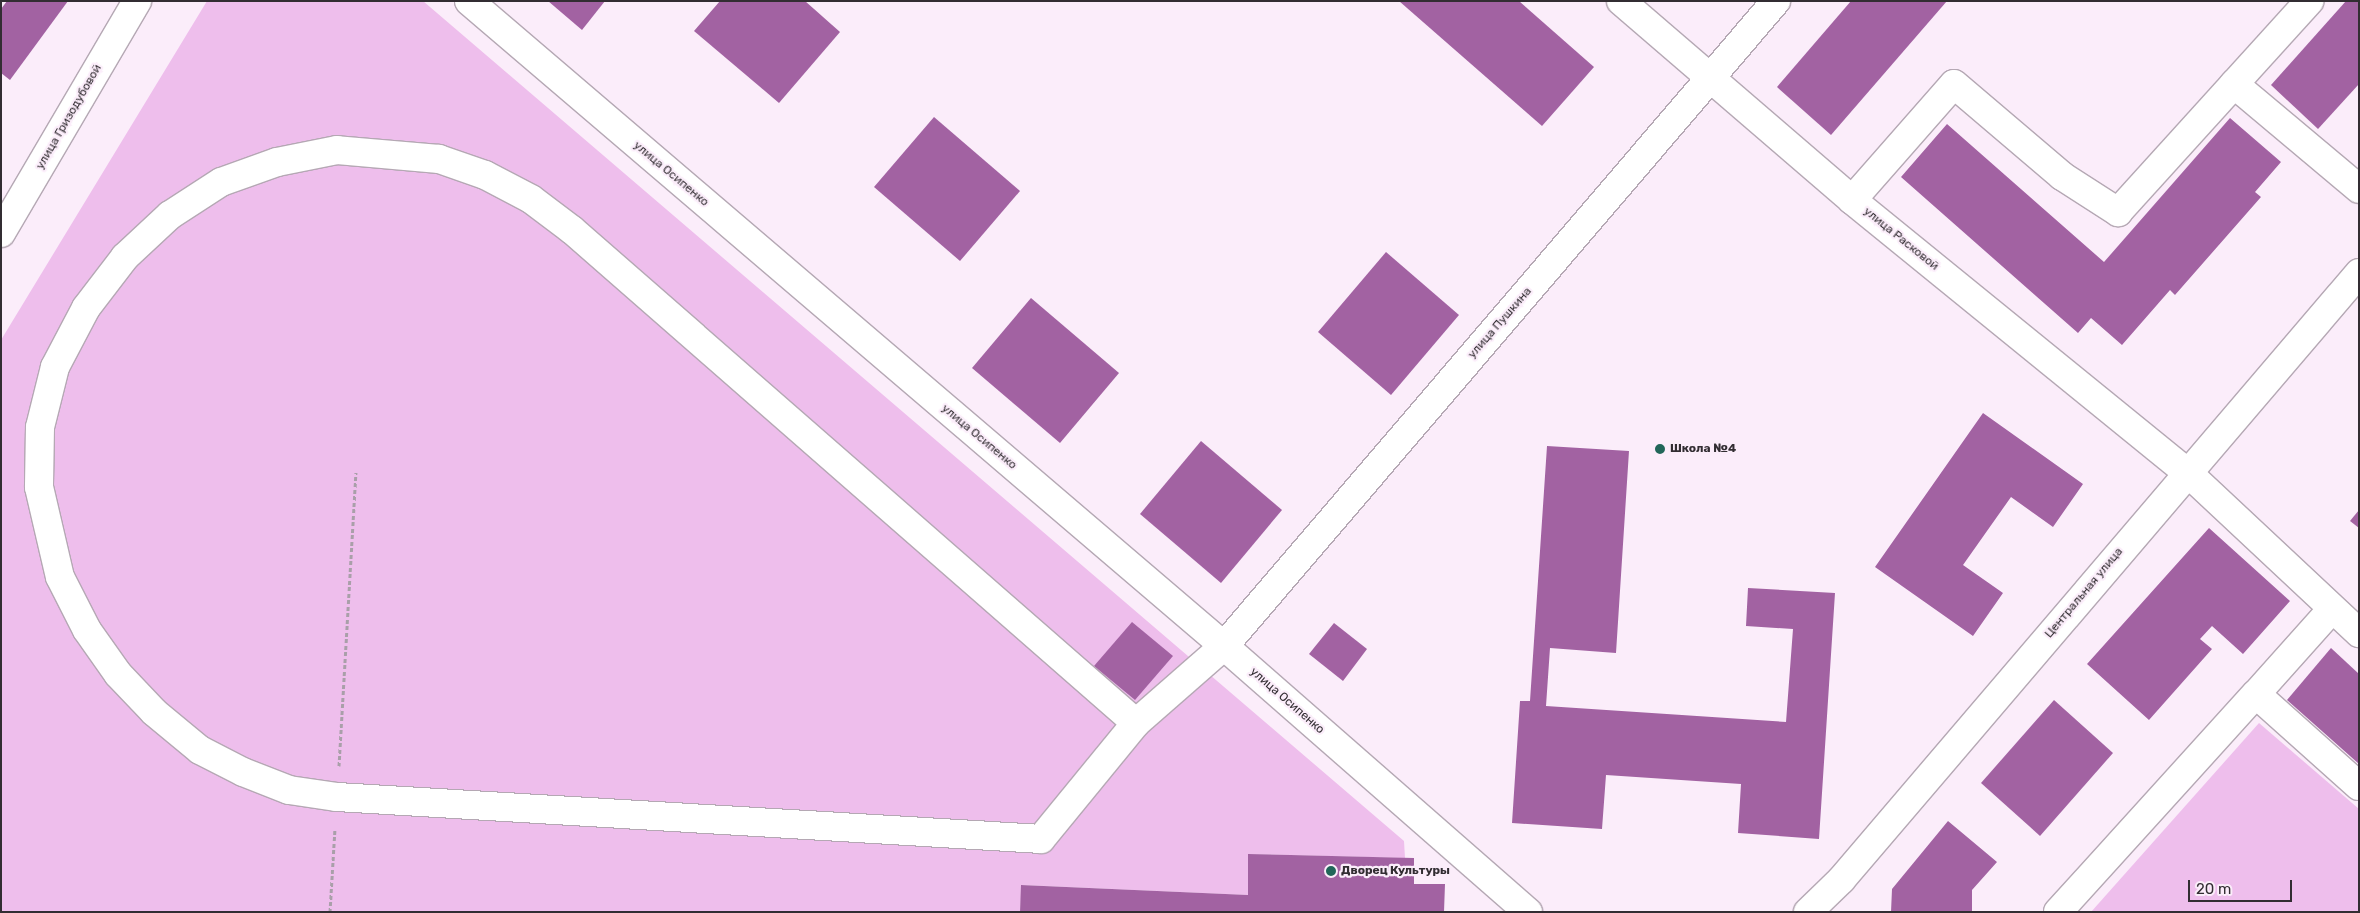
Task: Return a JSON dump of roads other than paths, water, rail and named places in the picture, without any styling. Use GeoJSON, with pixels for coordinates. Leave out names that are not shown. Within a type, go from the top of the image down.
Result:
{"type":"FeatureCollection","features":[{"type":"Feature","properties":{"kind":"street","name":"улица Гризодубовой"},"geometry":{"type":"LineString","coordinates":[[1,232],[138,1]]}},
{"type":"Feature","properties":{"kind":"street","name":"улица Осипенко"},"geometry":{"type":"LineString","coordinates":[[469,1],[1224,646],[1528,912]]}},
{"type":"Feature","properties":{"kind":"street","name":"улица Расковой"},"geometry":{"type":"LineString","coordinates":[[1621,1],[1852,200],[2187,472],[2332,609],[2359,632]]}},
{"type":"Feature","properties":{"kind":"street","name":"улица Пушкина"},"geometry":{"type":"LineString","coordinates":[[1136,723],[572,230],[530,199],[485,175],[439,159],[337,150],[277,162],[221,182],[170,215],[125,257],[86,308],[55,367],[40,427],[39,487],[60,577],[87,630],[118,674],[154,712],[200,750],[243,772],[289,790],[337,797],[1041,839],[1136,723],[1224,646],[1776,1]]}},
{"type":"Feature","properties":{"kind":"street"},"geometry":{"type":"LineString","coordinates":[[1852,200],[1954,84],[2062,176],[2118,212],[2309,1]]}},
{"type":"Feature","properties":{"kind":"street"},"geometry":{"type":"LineString","coordinates":[[2234,84],[2359,189]]}},
{"type":"Feature","properties":{"kind":"street","name":"Центральная улица"},"geometry":{"type":"LineString","coordinates":[[1808,912],[1847,872],[2359,273]]}},
{"type":"Feature","properties":{"kind":"street"},"geometry":{"type":"LineString","coordinates":[[2058,912],[2332,609]]}},
{"type":"Feature","properties":{"kind":"street"},"geometry":{"type":"LineString","coordinates":[[2256,694],[2359,786]]}},
{"type":"Feature","properties":{"kind":"place","name":"Школа №4"},"geometry":{"type":"Point","coordinates":[1660,449]}},
{"type":"Feature","properties":{"kind":"place","name":"Дворец Культуры"},"geometry":{"type":"Point","coordinates":[1331,871]}}]}
